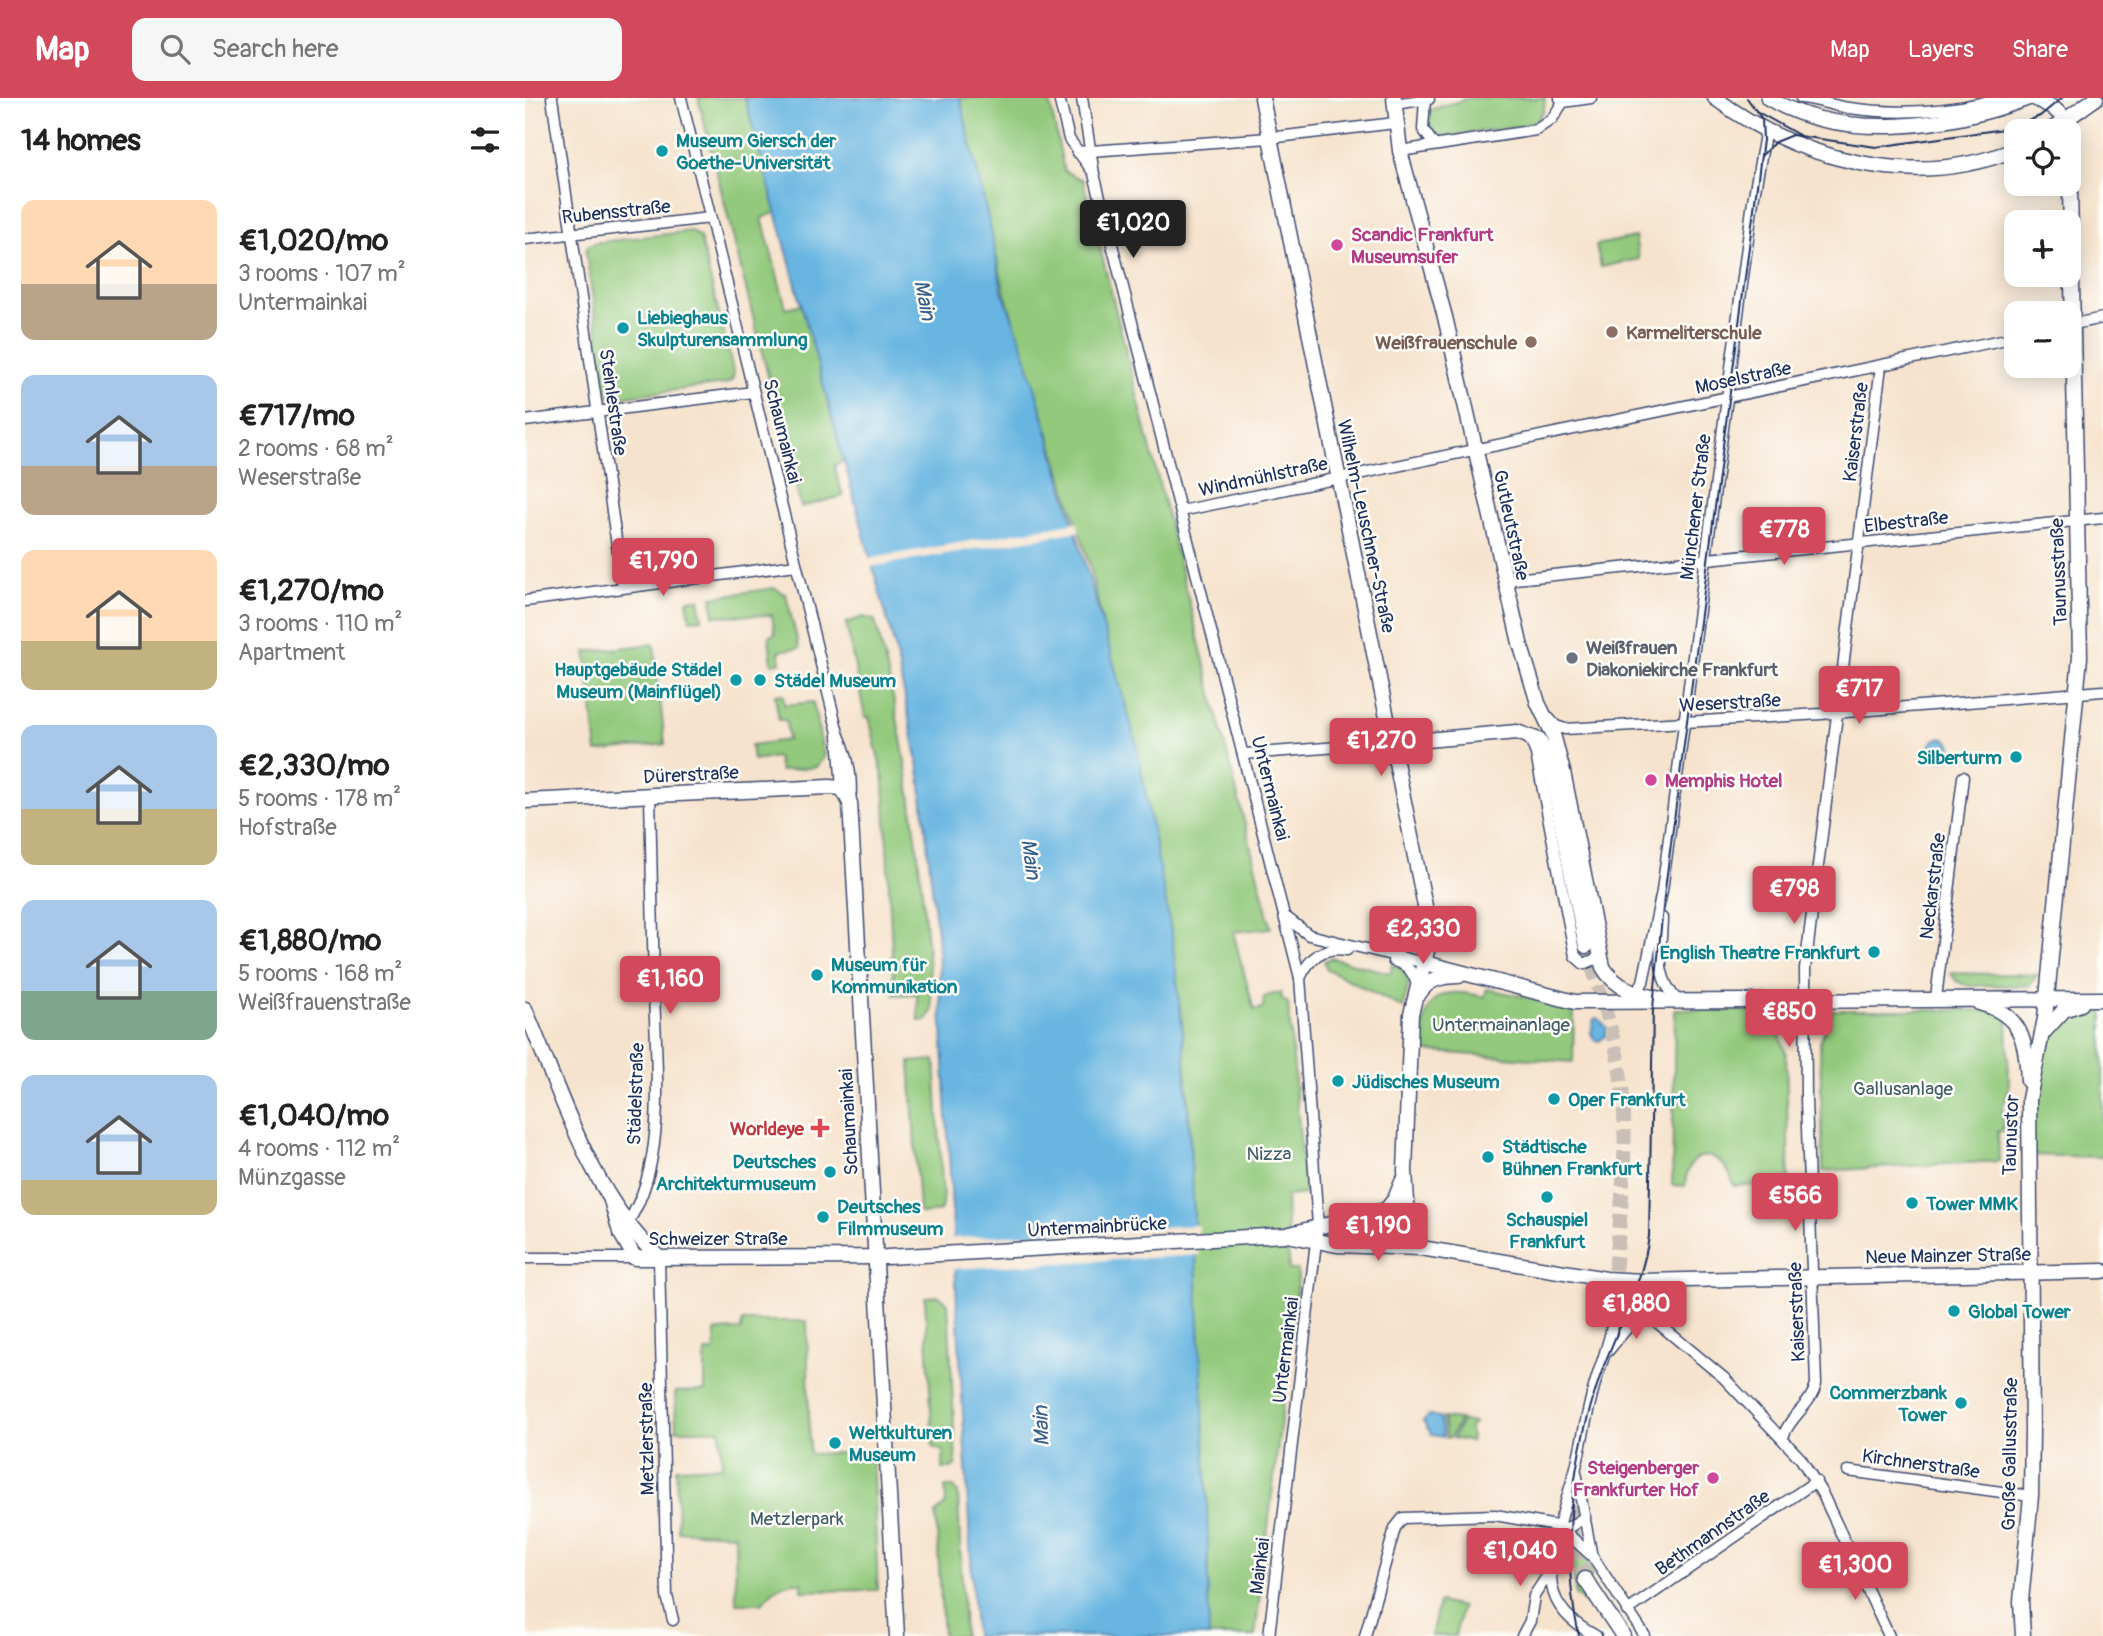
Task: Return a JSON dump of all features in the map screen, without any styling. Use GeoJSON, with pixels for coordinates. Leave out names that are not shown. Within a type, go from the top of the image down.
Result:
{"type":"FeatureCollection","features":[{"type":"Feature","properties":{"kind":"main road","name":"Wilhelm-Leuschner-Straße"},"geometry":{"type":"LineString","coordinates":[[1262,98],[1427,916],[1425,963],[1411,1014]]}},
{"type":"Feature","properties":{"kind":"main road"},"geometry":{"type":"LineString","coordinates":[[1715,98],[1766,129],[1808,150],[1896,167],[1968,163],[2004,152]]}},
{"type":"Feature","properties":{"kind":"main road"},"geometry":{"type":"LineString","coordinates":[[1768,98],[1799,113],[1857,124],[1912,124],[1991,111],[2031,98],[2052,107],[2062,119]]}},
{"type":"Feature","properties":{"kind":"main road","name":"Gutleutstraße"},"geometry":{"type":"LineString","coordinates":[[1394,101],[1400,151],[1445,317],[1504,580],[1538,703],[1553,734],[1563,772],[1600,957],[1610,979],[1631,998]]}},
{"type":"Feature","properties":{"kind":"main road"},"geometry":{"type":"LineString","coordinates":[[2075,119],[2092,101]]}},
{"type":"Feature","properties":{"kind":"main road","name":"Taunusstraße"},"geometry":{"type":"LineString","coordinates":[[2069,196],[2070,301]]}},
{"type":"Feature","properties":{"kind":"main road","name":"Taunusstraße"},"geometry":{"type":"LineString","coordinates":[[2047,999],[2080,657],[2072,378]]}},
{"type":"Feature","properties":{"kind":"main road"},"geometry":{"type":"LineString","coordinates":[[1538,703],[1586,946]]}},
{"type":"Feature","properties":{"kind":"main road"},"geometry":{"type":"LineString","coordinates":[[1392,743],[1522,733],[1539,740],[1549,761]]}},
{"type":"Feature","properties":{"kind":"main road"},"geometry":{"type":"LineString","coordinates":[[842,788],[850,803]]}},
{"type":"Feature","properties":{"kind":"main road","name":"Dürerstraße"},"geometry":{"type":"LineString","coordinates":[[525,801],[842,788]]}},
{"type":"Feature","properties":{"kind":"main road","name":"Schaumainkai"},"geometry":{"type":"LineString","coordinates":[[850,803],[873,1257],[897,1636]]}},
{"type":"Feature","properties":{"kind":"main road"},"geometry":{"type":"LineString","coordinates":[[1425,963],[1563,1000],[2099,999]]}},
{"type":"Feature","properties":{"kind":"main road"},"geometry":{"type":"LineString","coordinates":[[1421,1248],[1411,1229],[1405,1171],[1411,1014],[1422,989],[1431,981],[1442,976],[1474,975]]}},
{"type":"Feature","properties":{"kind":"main road"},"geometry":{"type":"LineString","coordinates":[[1965,999],[1997,1009],[2013,1018],[2019,1028],[2025,1053],[2029,1099]]}},
{"type":"Feature","properties":{"kind":"main road","name":"Taunustor"},"geometry":{"type":"LineString","coordinates":[[2029,1273],[2029,1099],[2047,999]]}},
{"type":"Feature","properties":{"kind":"main road"},"geometry":{"type":"LineString","coordinates":[[2041,1035],[2064,1010],[2099,999]]}},
{"type":"Feature","properties":{"kind":"main road"},"geometry":{"type":"LineString","coordinates":[[525,1009],[596,1174],[611,1200],[659,1258]]}},
{"type":"Feature","properties":{"kind":"main road"},"geometry":{"type":"LineString","coordinates":[[1286,1235],[1386,1210],[1395,1199],[1405,1171]]}},
{"type":"Feature","properties":{"kind":"main road"},"geometry":{"type":"LineString","coordinates":[[611,1200],[620,1232],[635,1258]]}},
{"type":"Feature","properties":{"kind":"main road","name":"Neue Mainzer Straße"},"geometry":{"type":"LineString","coordinates":[[1286,1235],[1317,1243],[1421,1248],[1613,1279],[1684,1282],[2103,1271]]}},
{"type":"Feature","properties":{"kind":"main road","name":"Untermainbrücke"},"geometry":{"type":"LineString","coordinates":[[911,1255],[1286,1235]]}},
{"type":"Feature","properties":{"kind":"main road","name":"Schweizer Straße"},"geometry":{"type":"LineString","coordinates":[[635,1258],[911,1255]]}},
{"type":"Feature","properties":{"kind":"main road","name":"Große Gallusstraße"},"geometry":{"type":"LineString","coordinates":[[2023,1636],[2022,1586],[2031,1496],[2029,1273]]}},
{"type":"Feature","properties":{"kind":"main road"},"geometry":{"type":"LineString","coordinates":[[1585,1579],[1623,1636]]}},
{"type":"Feature","properties":{"kind":"street","name":"Steinlestraße"},"geometry":{"type":"LineString","coordinates":[[552,98],[623,587]]}},
{"type":"Feature","properties":{"kind":"street","name":"Schaumainkai"},"geometry":{"type":"LineString","coordinates":[[681,98],[838,733],[848,763],[852,788],[850,803]]}},
{"type":"Feature","properties":{"kind":"street"},"geometry":{"type":"LineString","coordinates":[[1059,98],[1063,124],[1077,152],[1094,174]]}},
{"type":"Feature","properties":{"kind":"street","name":"Untermainkai"},"geometry":{"type":"LineString","coordinates":[[1081,98],[1094,174],[1300,978],[1318,1226],[1285,1500]]}},
{"type":"Feature","properties":{"kind":"street"},"geometry":{"type":"LineString","coordinates":[[1400,151],[1536,130],[1552,119],[1561,100],[1591,98]]}},
{"type":"Feature","properties":{"kind":"street"},"geometry":{"type":"LineString","coordinates":[[1801,98],[1846,108],[1891,111],[1930,110],[2000,98]]}},
{"type":"Feature","properties":{"kind":"street"},"geometry":{"type":"LineString","coordinates":[[1394,101],[1428,99],[1423,129],[1434,145]]}},
{"type":"Feature","properties":{"kind":"street"},"geometry":{"type":"LineString","coordinates":[[1077,152],[1269,138],[1395,122]]}},
{"type":"Feature","properties":{"kind":"street","name":"Münchener Straße"},"geometry":{"type":"LineString","coordinates":[[1631,998],[1643,982],[1662,891],[1755,189],[1766,129]]}},
{"type":"Feature","properties":{"kind":"street","name":"Rubensstraße"},"geometry":{"type":"LineString","coordinates":[[525,239],[710,218]]}},
{"type":"Feature","properties":{"kind":"street"},"geometry":{"type":"LineString","coordinates":[[2081,323],[2103,318]]}},
{"type":"Feature","properties":{"kind":"street","name":"Moselstraße"},"geometry":{"type":"LineString","coordinates":[[1476,451],[2004,340]]}},
{"type":"Feature","properties":{"kind":"street","name":"Kaiserstraße"},"geometry":{"type":"LineString","coordinates":[[1783,1437],[1790,1420],[1810,1399],[1816,1384],[1803,998],[1881,366]]}},
{"type":"Feature","properties":{"kind":"street"},"geometry":{"type":"LineString","coordinates":[[525,421],[753,392]]}},
{"type":"Feature","properties":{"kind":"street","name":"Windmühlstraße"},"geometry":{"type":"LineString","coordinates":[[1181,511],[1476,451]]}},
{"type":"Feature","properties":{"kind":"street","name":"Elbestraße"},"geometry":{"type":"LineString","coordinates":[[1504,580],[2103,518]]}},
{"type":"Feature","properties":{"kind":"street"},"geometry":{"type":"LineString","coordinates":[[525,601],[796,565]]}},
{"type":"Feature","properties":{"kind":"street","name":"Weserstraße"},"geometry":{"type":"LineString","coordinates":[[1538,703],[1551,721],[1565,729],[1837,713],[2103,691]]}},
{"type":"Feature","properties":{"kind":"street","name":"Schaumainkai"},"geometry":{"type":"LineString","coordinates":[[838,733],[837,749],[842,788]]}},
{"type":"Feature","properties":{"kind":"street"},"geometry":{"type":"LineString","coordinates":[[1522,733],[1531,741],[1536,754],[1575,957],[1584,964],[1600,957]]}},
{"type":"Feature","properties":{"kind":"street"},"geometry":{"type":"LineString","coordinates":[[1244,754],[1392,743]]}},
{"type":"Feature","properties":{"kind":"street","name":"Neckarstraße"},"geometry":{"type":"LineString","coordinates":[[1936,998],[1963,777]]}},
{"type":"Feature","properties":{"kind":"street","name":"Städelstraße"},"geometry":{"type":"LineString","coordinates":[[628,1222],[637,1208],[648,1171],[656,1125],[650,795]]}},
{"type":"Feature","properties":{"kind":"street","name":"Münchener Straße"},"geometry":{"type":"LineString","coordinates":[[1662,891],[1660,970],[1671,1001]]}},
{"type":"Feature","properties":{"kind":"street"},"geometry":{"type":"LineString","coordinates":[[1286,918],[1309,935],[1425,963]]}},
{"type":"Feature","properties":{"kind":"street"},"geometry":{"type":"LineString","coordinates":[[1300,978],[1313,957],[1334,948],[1404,964],[1412,972],[1418,988]]}},
{"type":"Feature","properties":{"kind":"street","name":"Schweizer Straße"},"geometry":{"type":"LineString","coordinates":[[525,1258],[635,1258]]}},
{"type":"Feature","properties":{"kind":"street","name":"Metzlerstraße"},"geometry":{"type":"LineString","coordinates":[[659,1258],[667,1596],[673,1620]]}},
{"type":"Feature","properties":{"kind":"street"},"geometry":{"type":"LineString","coordinates":[[1573,1636],[1568,1617],[1553,1592],[1552,1567],[1590,1401],[1606,1353],[1614,1301],[1602,1286],[1586,1275]]}},
{"type":"Feature","properties":{"kind":"street"},"geometry":{"type":"LineString","coordinates":[[1613,1279],[1642,1310],[1724,1378],[1783,1437],[1816,1481],[1889,1636]]}},
{"type":"Feature","properties":{"kind":"street"},"geometry":{"type":"LineString","coordinates":[[1606,1353],[1642,1310],[1658,1296],[1684,1282]]}},
{"type":"Feature","properties":{"kind":"street"},"geometry":{"type":"LineString","coordinates":[[1575,1469],[1592,1556]]}},
{"type":"Feature","properties":{"kind":"street","name":"Kirchnerstraße"},"geometry":{"type":"LineString","coordinates":[[1848,1471],[2031,1496]]}},
{"type":"Feature","properties":{"kind":"street","name":"Bethmannstraße"},"geometry":{"type":"LineString","coordinates":[[1627,1611],[1816,1481]]}},
{"type":"Feature","properties":{"kind":"street","name":"Mainkai"},"geometry":{"type":"LineString","coordinates":[[1269,1636],[1285,1500]]}},
{"type":"Feature","properties":{"kind":"street"},"geometry":{"type":"LineString","coordinates":[[1365,1636],[1395,1528],[1405,1517],[1495,1514],[1570,1527],[1584,1517]]}},
{"type":"Feature","properties":{"kind":"street"},"geometry":{"type":"LineString","coordinates":[[1560,1527],[1592,1556],[1645,1636]]}},
{"type":"Feature","properties":{"kind":"street"},"geometry":{"type":"LineString","coordinates":[[1522,1636],[1530,1622],[1534,1596],[1552,1567]]}},
{"type":"Feature","properties":{"kind":"street"},"geometry":{"type":"LineString","coordinates":[[1568,1617],[1596,1636]]}},
{"type":"Feature","properties":{"kind":"green space"},"geometry":{"type":"Polygon","coordinates":[[[698,98],[745,98],[777,212],[762,218],[786,308],[802,304],[843,461],[834,465],[843,496],[801,507],[698,98]]]}},
{"type":"Feature","properties":{"kind":"green space","name":"Nizza"},"geometry":{"type":"Polygon","coordinates":[[[960,98],[1049,98],[1064,171],[1083,180],[1271,928],[1233,932],[1254,1010],[1263,1008],[1264,997],[1281,992],[1282,999],[1288,1003],[1305,1194],[1286,1196],[1289,1270],[1297,1270],[1298,1278],[1255,1636],[1209,1636],[1189,1111],[1182,1020],[1162,894],[1090,566],[1005,293],[960,98]]]}},
{"type":"Feature","properties":{"kind":"green space"},"geometry":{"type":"Polygon","coordinates":[[[1469,98],[1545,98],[1544,110],[1537,120],[1522,126],[1439,137],[1428,129],[1430,110],[1469,98]]]}},
{"type":"Feature","properties":{"kind":"green space"},"geometry":{"type":"Polygon","coordinates":[[[691,231],[700,238],[734,374],[732,380],[726,384],[610,398],[606,392],[586,252],[588,246],[593,243],[691,231]]]}},
{"type":"Feature","properties":{"kind":"green space"},"geometry":{"type":"Polygon","coordinates":[[[1635,237],[1639,259],[1601,267],[1596,245],[1635,237]]]}},
{"type":"Feature","properties":{"kind":"green space"},"geometry":{"type":"Polygon","coordinates":[[[775,588],[786,595],[799,648],[779,651],[780,663],[772,664],[769,636],[775,634],[772,615],[714,616],[712,597],[775,588]]]}},
{"type":"Feature","properties":{"kind":"green space"},"geometry":{"type":"Polygon","coordinates":[[[699,599],[702,619],[690,620],[687,600],[699,599]]]}},
{"type":"Feature","properties":{"kind":"green space"},"geometry":{"type":"Polygon","coordinates":[[[863,617],[875,620],[906,765],[919,863],[932,1011],[926,1021],[919,1021],[917,994],[894,995],[884,781],[869,717],[865,717],[846,623],[863,617]]]}},
{"type":"Feature","properties":{"kind":"green space"},"geometry":{"type":"Polygon","coordinates":[[[654,644],[665,744],[597,752],[586,652],[654,644]]]}},
{"type":"Feature","properties":{"kind":"green space"},"geometry":{"type":"Polygon","coordinates":[[[783,694],[785,705],[813,702],[824,757],[816,767],[780,771],[777,757],[753,760],[751,745],[788,740],[786,720],[779,720],[775,695],[783,694]]]}},
{"type":"Feature","properties":{"kind":"green space","name":"Untermainanlage"},"geometry":{"type":"Polygon","coordinates":[[[1331,958],[1390,973],[1393,964],[1403,970],[1409,982],[1403,1008],[1327,969],[1324,961],[1331,958]]]}},
{"type":"Feature","properties":{"kind":"green space"},"geometry":{"type":"Polygon","coordinates":[[[1951,973],[2037,975],[2029,986],[1965,985],[1956,981],[1951,973]]]}},
{"type":"Feature","properties":{"kind":"green space","name":"Untermainanlage"},"geometry":{"type":"Polygon","coordinates":[[[1487,989],[1574,1007],[1573,1062],[1420,1051],[1424,1020],[1434,1000],[1453,993],[1484,997],[1487,989]]]}},
{"type":"Feature","properties":{"kind":"green space"},"geometry":{"type":"Polygon","coordinates":[[[2103,1001],[2103,1157],[2027,1155],[2039,1051],[2065,1012],[2103,1001]]]}},
{"type":"Feature","properties":{"kind":"green space"},"geometry":{"type":"Polygon","coordinates":[[[1675,1009],[1772,1012],[1786,1053],[1789,1185],[1734,1186],[1723,1164],[1707,1156],[1692,1163],[1687,1172],[1685,1186],[1672,1185],[1675,1009]]]}},
{"type":"Feature","properties":{"kind":"green space","name":"Gallusanlage"},"geometry":{"type":"Polygon","coordinates":[[[1833,1010],[1993,1010],[2007,1017],[2009,1090],[2002,1108],[2003,1131],[1998,1131],[1999,1161],[1823,1171],[1820,1041],[1833,1010]]]}},
{"type":"Feature","properties":{"kind":"green space"},"geometry":{"type":"Polygon","coordinates":[[[935,1060],[943,1201],[940,1211],[922,1214],[919,1212],[910,1062],[935,1060]]]}},
{"type":"Feature","properties":{"kind":"green space"},"geometry":{"type":"Polygon","coordinates":[[[939,1296],[948,1303],[956,1464],[952,1468],[943,1469],[943,1451],[933,1447],[925,1297],[939,1296]]]}},
{"type":"Feature","properties":{"kind":"green space","name":"Metzlerpark"},"geometry":{"type":"Polygon","coordinates":[[[742,1321],[807,1321],[810,1454],[872,1452],[878,1590],[802,1591],[802,1582],[795,1582],[779,1587],[762,1603],[736,1603],[735,1534],[678,1531],[676,1468],[722,1466],[720,1430],[676,1430],[675,1392],[705,1391],[705,1352],[715,1351],[715,1331],[741,1330],[742,1321]]]}},
{"type":"Feature","properties":{"kind":"green space"},"geometry":{"type":"Polygon","coordinates":[[[1443,1418],[1460,1420],[1450,1438],[1446,1438],[1443,1418]]]}},
{"type":"Feature","properties":{"kind":"green space"},"geometry":{"type":"Polygon","coordinates":[[[1462,1421],[1474,1423],[1470,1428],[1471,1442],[1453,1438],[1462,1421]]]}},
{"type":"Feature","properties":{"kind":"green space"},"geometry":{"type":"Polygon","coordinates":[[[945,1487],[954,1487],[958,1493],[964,1636],[943,1636],[936,1513],[946,1504],[945,1487]]]}},
{"type":"Feature","properties":{"kind":"green space"},"geometry":{"type":"Polygon","coordinates":[[[1573,1554],[1584,1556],[1594,1575],[1578,1583],[1589,1606],[1575,1595],[1573,1554]]]}},
{"type":"Feature","properties":{"kind":"green space"},"geometry":{"type":"Polygon","coordinates":[[[1439,1602],[1462,1607],[1455,1636],[1431,1636],[1439,1602]]]}},
{"type":"Feature","properties":{"kind":"water","name":"Main"},"geometry":{"type":"Polygon","coordinates":[[[745,98],[960,98],[1002,290],[1024,349],[1136,742],[1172,936],[1184,1046],[1193,1195],[1207,1496],[1209,1636],[975,1636],[937,933],[919,768],[895,648],[745,98]]]}},
{"type":"Feature","properties":{"kind":"water"},"geometry":{"type":"Polygon","coordinates":[[[1941,738],[1951,745],[1952,749],[1945,759],[1941,760],[1931,753],[1930,749],[1937,739],[1941,738]]]}},
{"type":"Feature","properties":{"kind":"water"},"geometry":{"type":"Polygon","coordinates":[[[1598,1018],[1607,1028],[1606,1035],[1595,1041],[1591,1033],[1594,1019],[1598,1018]]]}},
{"type":"Feature","properties":{"kind":"water"},"geometry":{"type":"Polygon","coordinates":[[[1428,1416],[1440,1417],[1443,1437],[1432,1435],[1423,1421],[1428,1416]]]}},
{"type":"Feature","properties":{"kind":"pier"},"geometry":{"type":"Polygon","coordinates":[[[1077,522],[1080,531],[870,567],[868,559],[1077,522]]]}},
{"type":"Feature","properties":{"kind":"pier"},"geometry":{"type":"Polygon","coordinates":[[[1198,1225],[1199,1255],[953,1269],[951,1238],[1198,1225]]]}},
{"type":"Feature","properties":{"kind":"tunnel"},"geometry":{"type":"LineString","coordinates":[[1586,946],[1611,1031],[1622,1090],[1623,1184],[1612,1307]]}},
{"type":"Feature","properties":{"kind":"tunnel"},"geometry":{"type":"LineString","coordinates":[[1574,1484],[1570,1525],[1585,1579]]}},
{"type":"Feature","properties":{"kind":"tram line"},"geometry":{"type":"LineString","coordinates":[[1579,1636],[1570,1569],[1572,1500],[1577,1467],[1593,1400],[1642,1270],[1649,1236],[1653,1008],[1664,897],[1763,140],[1762,119],[1747,98]]}},
{"type":"Feature","properties":{"kind":"tram line"},"geometry":{"type":"LineString","coordinates":[[1761,156],[1775,142],[1792,135],[1876,147],[2011,128],[2040,116],[2062,98]]}},
{"type":"Feature","properties":{"kind":"tram line"},"geometry":{"type":"LineString","coordinates":[[1756,111],[1799,135]]}},
{"type":"Feature","properties":{"kind":"place","name":"Museum Giersch der Goethe-Universität"},"geometry":{"type":"Point","coordinates":[662,151]}},
{"type":"Feature","properties":{"kind":"place","name":"Scandic Frankfurt Museumsufer"},"geometry":{"type":"Point","coordinates":[1337,245]}},
{"type":"Feature","properties":{"kind":"place","name":"Liebieghaus Skulpturensammlung"},"geometry":{"type":"Point","coordinates":[623,328]}},
{"type":"Feature","properties":{"kind":"place","name":"Karmeliterschule"},"geometry":{"type":"Point","coordinates":[1612,332]}},
{"type":"Feature","properties":{"kind":"place","name":"Weißfrauenschule"},"geometry":{"type":"Point","coordinates":[1531,342]}},
{"type":"Feature","properties":{"kind":"place","name":"Weißfrauen Diakoniekirche Frankfurt"},"geometry":{"type":"Point","coordinates":[1572,658]}},
{"type":"Feature","properties":{"kind":"place","name":"Hauptgebäude Städel Museum (Mainflügel)"},"geometry":{"type":"Point","coordinates":[736,680]}},
{"type":"Feature","properties":{"kind":"place","name":"Städel Museum"},"geometry":{"type":"Point","coordinates":[760,680]}},
{"type":"Feature","properties":{"kind":"place","name":"Silberturm"},"geometry":{"type":"Point","coordinates":[2016,757]}},
{"type":"Feature","properties":{"kind":"place","name":"Memphis Hotel"},"geometry":{"type":"Point","coordinates":[1651,780]}},
{"type":"Feature","properties":{"kind":"place","name":"English Theatre Frankfurt"},"geometry":{"type":"Point","coordinates":[1874,952]}},
{"type":"Feature","properties":{"kind":"place","name":"Museum für Kommunikation"},"geometry":{"type":"Point","coordinates":[817,975]}},
{"type":"Feature","properties":{"kind":"place","name":"Jüdisches Museum"},"geometry":{"type":"Point","coordinates":[1338,1081]}},
{"type":"Feature","properties":{"kind":"place","name":"Oper Frankfurt"},"geometry":{"type":"Point","coordinates":[1554,1099]}},
{"type":"Feature","properties":{"kind":"place","name":"Worldeye"},"geometry":{"type":"Point","coordinates":[820,1128]}},
{"type":"Feature","properties":{"kind":"place","name":"Städtische Bühnen Frankfurt"},"geometry":{"type":"Point","coordinates":[1488,1157]}},
{"type":"Feature","properties":{"kind":"place","name":"Deutsches Architekturmuseum"},"geometry":{"type":"Point","coordinates":[830,1172]}},
{"type":"Feature","properties":{"kind":"place","name":"Schauspiel Frankfurt"},"geometry":{"type":"Point","coordinates":[1547,1197]}},
{"type":"Feature","properties":{"kind":"place","name":"Tower MMK"},"geometry":{"type":"Point","coordinates":[1912,1203]}},
{"type":"Feature","properties":{"kind":"place","name":"Deutsches Filmmuseum"},"geometry":{"type":"Point","coordinates":[823,1217]}},
{"type":"Feature","properties":{"kind":"place","name":"Global Tower"},"geometry":{"type":"Point","coordinates":[1954,1311]}},
{"type":"Feature","properties":{"kind":"place","name":"Commerzbank Tower"},"geometry":{"type":"Point","coordinates":[1961,1403]}},
{"type":"Feature","properties":{"kind":"place","name":"Weltkulturen Museum"},"geometry":{"type":"Point","coordinates":[835,1443]}},
{"type":"Feature","properties":{"kind":"place","name":"Steigenberger Frankfurter Hof"},"geometry":{"type":"Point","coordinates":[1713,1478]}}]}
